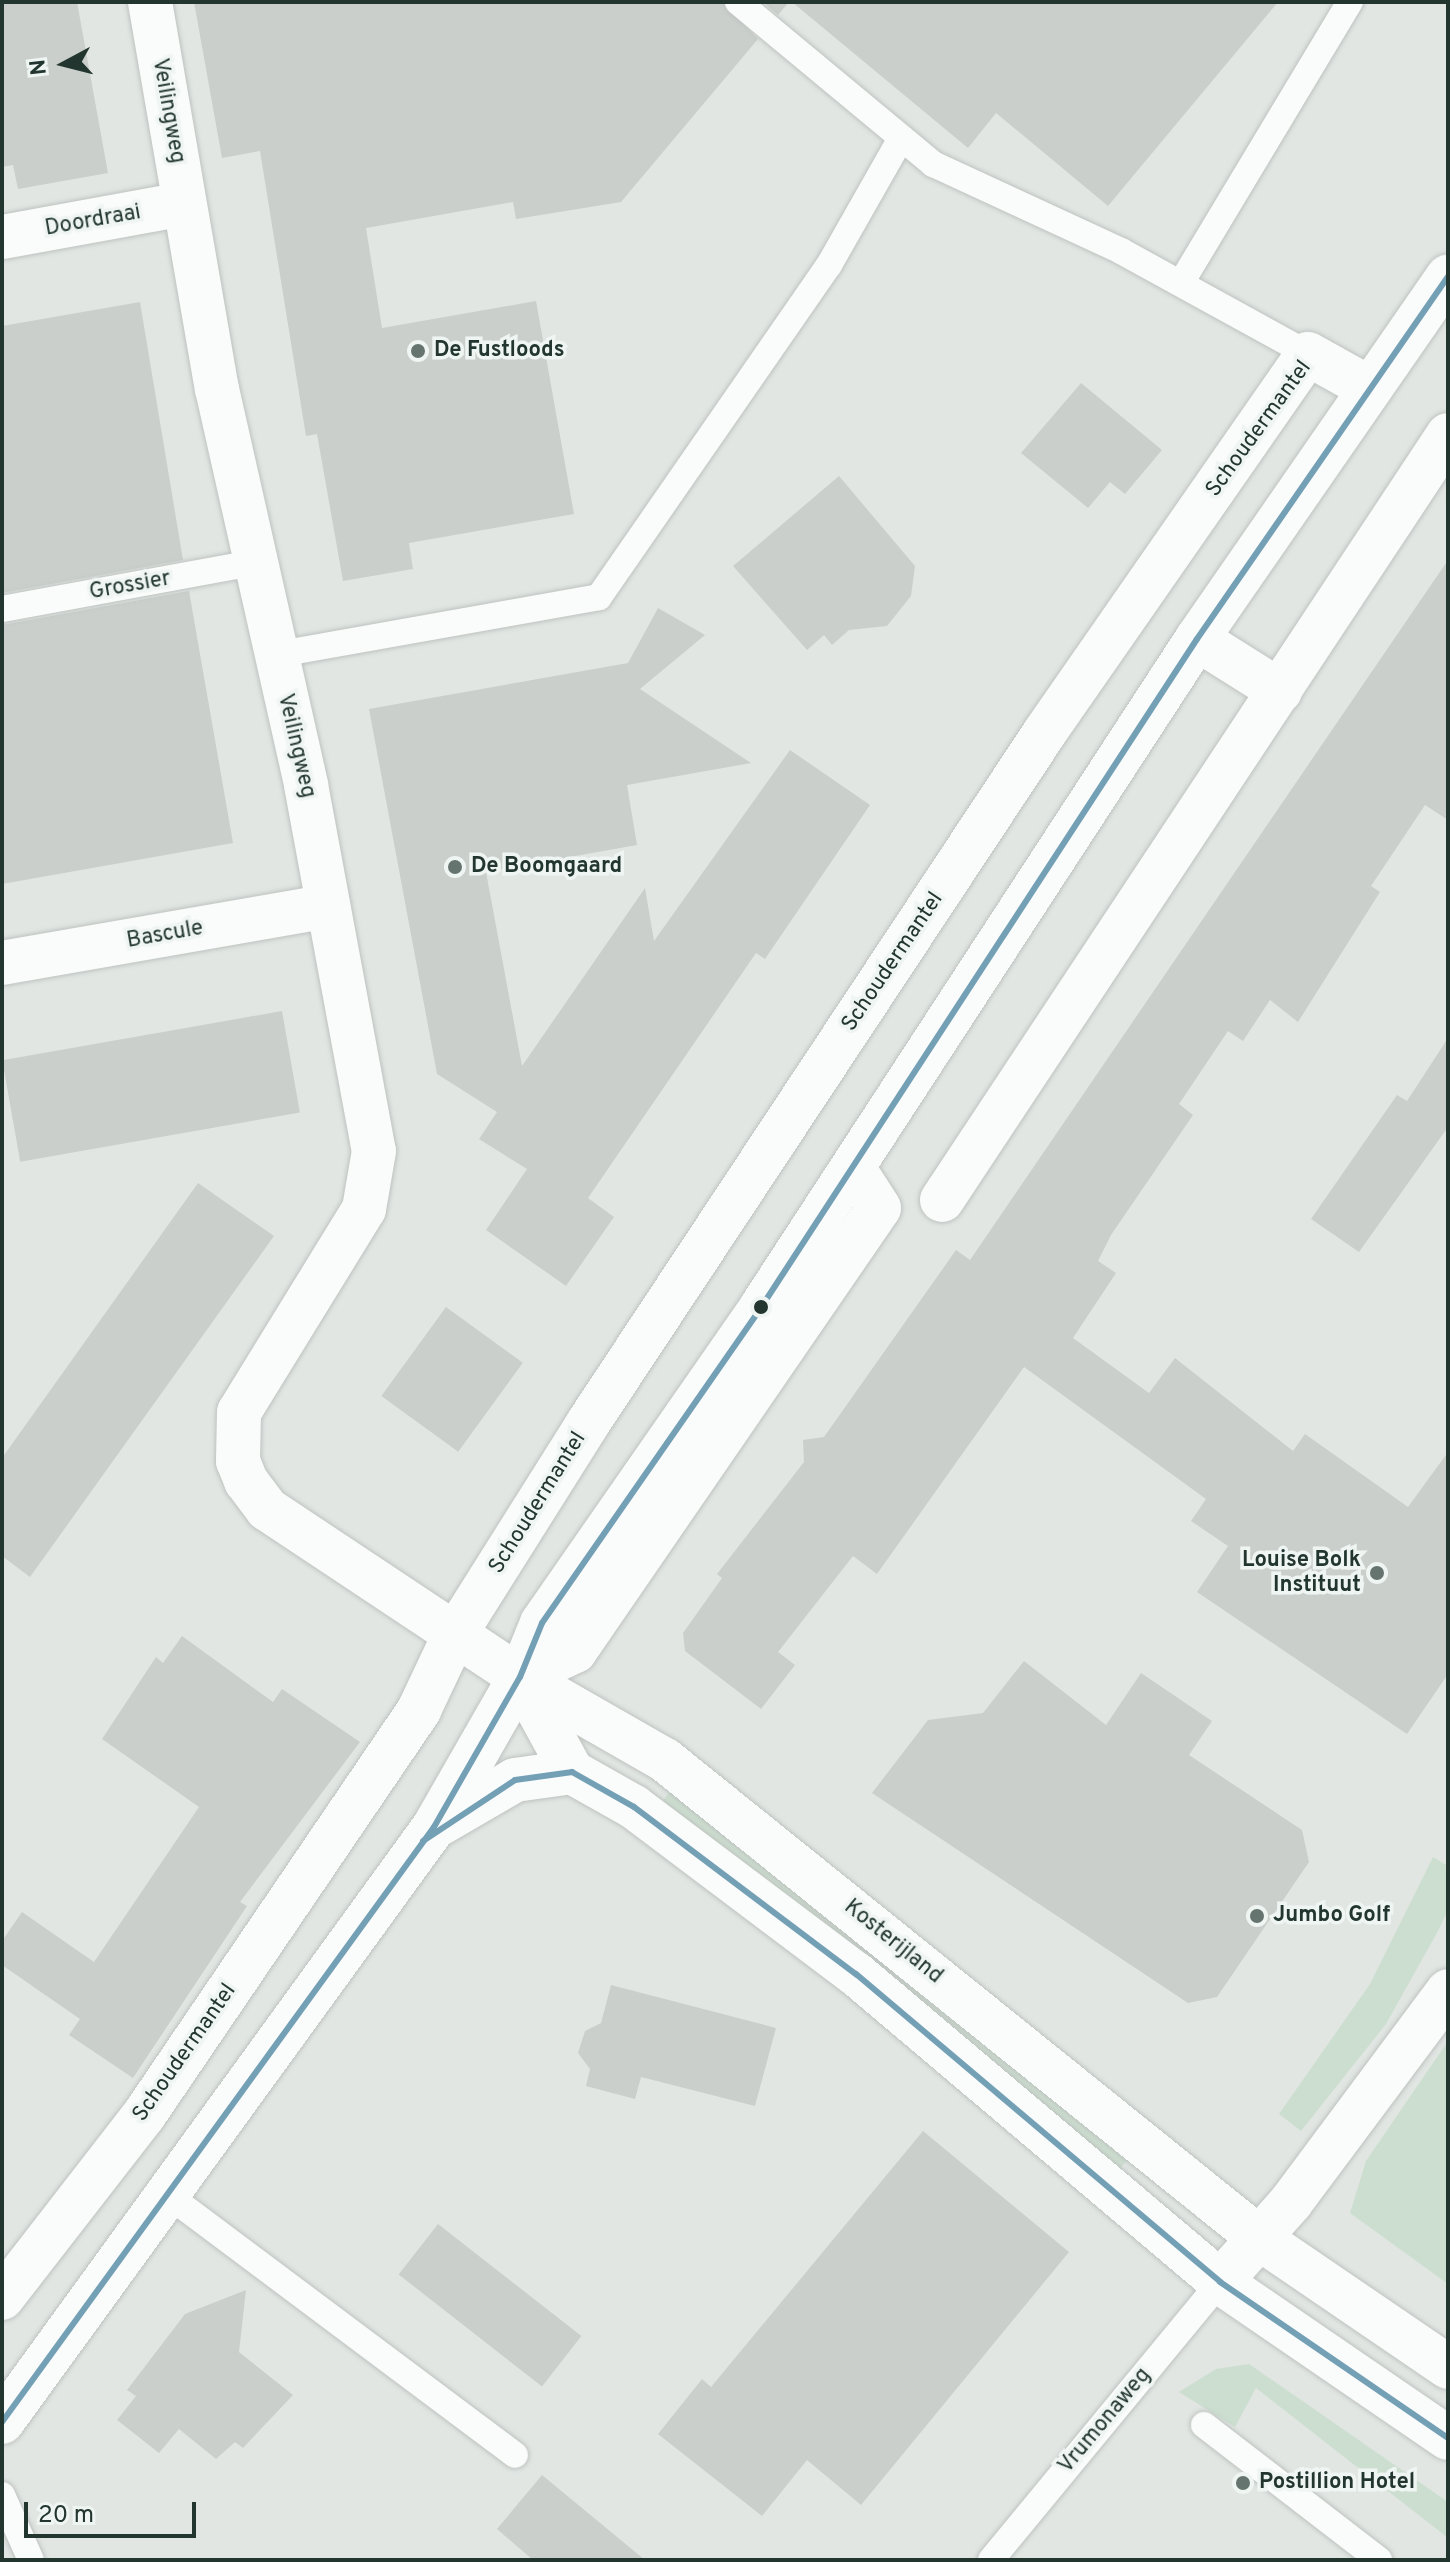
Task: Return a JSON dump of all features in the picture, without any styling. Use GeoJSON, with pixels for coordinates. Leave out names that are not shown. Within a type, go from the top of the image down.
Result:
{"type":"FeatureCollection","features":[{"type":"Feature","properties":{"kind":"street","name":"Veilingweg"},"geometry":{"type":"LineString","coordinates":[[150,2],[184,204],[259,562],[274,655],[328,906],[374,1151],[373,1180],[364,1209],[254,1377],[239,1412],[238,1461],[267,1509],[454,1636]]}},
{"type":"Feature","properties":{"kind":"street","name":"Doordraai"},"geometry":{"type":"LineString","coordinates":[[2,237],[184,204]]}},
{"type":"Feature","properties":{"kind":"street"},"geometry":{"type":"LineString","coordinates":[[2,2422],[434,1827],[520,1677],[542,1623],[854,1169],[1197,639],[1448,276]]}},
{"type":"Feature","properties":{"kind":"street","name":"Schoudermantel"},"geometry":{"type":"LineString","coordinates":[[2,2298],[162,2089],[419,1710],[454,1636],[1045,732],[1308,354],[1369,388]]}},
{"type":"Feature","properties":{"kind":"street"},"geometry":{"type":"LineString","coordinates":[[942,1200],[1448,435]]}},
{"type":"Feature","properties":{"kind":"street"},"geometry":{"type":"LineString","coordinates":[[1197,639],[1280,691]]}},
{"type":"Feature","properties":{"kind":"street","name":"Bascule"},"geometry":{"type":"LineString","coordinates":[[2,963],[328,906]]}},
{"type":"Feature","properties":{"kind":"street"},"geometry":{"type":"LineString","coordinates":[[454,1636],[520,1677],[572,1772],[634,1807],[856,1974],[1220,2282],[1448,2438]]}},
{"type":"Feature","properties":{"kind":"street","name":"Kosterijland"},"geometry":{"type":"LineString","coordinates":[[520,1677],[665,1760],[1259,2238],[1448,2367]]}},
{"type":"Feature","properties":{"kind":"street"},"geometry":{"type":"LineString","coordinates":[[434,1827],[515,1780],[572,1772]]}},
{"type":"Feature","properties":{"kind":"street"},"geometry":{"type":"LineString","coordinates":[[1220,2282],[1259,2238],[1448,1991]]}},
{"type":"Feature","properties":{"kind":"lane"},"geometry":{"type":"LineString","coordinates":[[738,2],[933,164],[1181,283],[1308,354]]}},
{"type":"Feature","properties":{"kind":"lane"},"geometry":{"type":"LineString","coordinates":[[1181,283],[1350,2]]}},
{"type":"Feature","properties":{"kind":"lane"},"geometry":{"type":"LineString","coordinates":[[274,655],[599,597],[829,265],[901,138]]}},
{"type":"Feature","properties":{"kind":"lane","name":"Grossier"},"geometry":{"type":"LineString","coordinates":[[2,609],[259,562]]}},
{"type":"Feature","properties":{"kind":"lane"},"geometry":{"type":"LineString","coordinates":[[169,2196],[515,2455]]}},
{"type":"Feature","properties":{"kind":"lane","name":"Vrumonaweg"},"geometry":{"type":"LineString","coordinates":[[991,2560],[1220,2282]]}},
{"type":"Feature","properties":{"kind":"lane"},"geometry":{"type":"LineString","coordinates":[[1204,2425],[1379,2560]]}},
{"type":"Feature","properties":{"kind":"lane"},"geometry":{"type":"LineString","coordinates":[[2,2495],[31,2560]]}},
{"type":"Feature","properties":{"kind":"green space"},"geometry":{"type":"Polygon","coordinates":[[[673,1787],[1132,2154],[1116,2174],[662,1802],[673,1787]]]}},
{"type":"Feature","properties":{"kind":"green space"},"geometry":{"type":"Polygon","coordinates":[[[1433,1857],[1448,1866],[1448,1910],[1438,1931],[1386,2024],[1301,2131],[1279,2114],[1370,1984],[1433,1857]]]}},
{"type":"Feature","properties":{"kind":"green space"},"geometry":{"type":"Polygon","coordinates":[[[1448,2041],[1448,2284],[1350,2213],[1366,2161],[1448,2041]]]}},
{"type":"Feature","properties":{"kind":"green space"},"geometry":{"type":"Polygon","coordinates":[[[1249,2364],[1448,2502],[1448,2538],[1256,2388],[1235,2427],[1179,2392],[1216,2369],[1249,2364]]]}},
{"type":"Feature","properties":{"kind":"building"},"geometry":{"type":"Polygon","coordinates":[[[2,2],[77,2],[108,173],[18,189],[13,165],[2,167],[2,2]]]}},
{"type":"Feature","properties":{"kind":"building"},"geometry":{"type":"Polygon","coordinates":[[[194,2],[722,2],[758,39],[621,202],[516,219],[513,202],[366,228],[382,328],[536,301],[574,514],[409,543],[413,569],[343,581],[317,434],[306,436],[260,151],[222,158],[194,2]]]}},
{"type":"Feature","properties":{"kind":"building"},"geometry":{"type":"Polygon","coordinates":[[[763,2],[789,2],[778,15],[763,2]]]}},
{"type":"Feature","properties":{"kind":"building"},"geometry":{"type":"Polygon","coordinates":[[[792,2],[1278,2],[1108,206],[996,113],[968,148],[792,2]]]}},
{"type":"Feature","properties":{"kind":"building"},"geometry":{"type":"Polygon","coordinates":[[[140,302],[183,560],[2,593],[2,326],[140,302]]]}},
{"type":"Feature","properties":{"kind":"building"},"geometry":{"type":"Polygon","coordinates":[[[1081,383],[1162,450],[1125,494],[1110,482],[1088,508],[1021,453],[1081,383]]]}},
{"type":"Feature","properties":{"kind":"building"},"geometry":{"type":"Polygon","coordinates":[[[839,476],[915,566],[911,596],[887,626],[849,630],[832,645],[824,635],[807,650],[733,566],[839,476]]]}},
{"type":"Feature","properties":{"kind":"building"},"geometry":{"type":"Polygon","coordinates":[[[1448,560],[1448,820],[1425,805],[1371,886],[1380,892],[1298,1022],[1270,1000],[1243,1041],[1228,1031],[1179,1104],[1193,1115],[1111,1235],[1098,1261],[1116,1273],[1073,1338],[1149,1393],[1175,1358],[1293,1451],[1305,1434],[1408,1507],[1448,1452],[1448,1674],[1407,1734],[1197,1592],[1228,1546],[1191,1521],[1206,1499],[1024,1367],[877,1574],[853,1556],[778,1652],[795,1665],[761,1709],[685,1651],[683,1633],[722,1578],[717,1574],[804,1462],[803,1440],[824,1437],[956,1250],[970,1260],[1448,560]]]}},
{"type":"Feature","properties":{"kind":"building"},"geometry":{"type":"Polygon","coordinates":[[[189,591],[233,843],[2,884],[2,625],[189,591]]]}},
{"type":"Feature","properties":{"kind":"building"},"geometry":{"type":"Polygon","coordinates":[[[658,608],[705,635],[640,689],[751,763],[627,785],[637,845],[486,872],[522,1066],[645,888],[654,941],[790,750],[870,805],[765,959],[756,953],[588,1198],[614,1217],[566,1286],[486,1230],[527,1169],[479,1139],[497,1112],[437,1074],[369,709],[628,663],[658,608]]]}},
{"type":"Feature","properties":{"kind":"building"},"geometry":{"type":"Polygon","coordinates":[[[282,1011],[300,1112],[20,1162],[2,1060],[282,1011]]]}},
{"type":"Feature","properties":{"kind":"building"},"geometry":{"type":"Polygon","coordinates":[[[1448,1038],[1448,1127],[1359,1252],[1311,1219],[1397,1095],[1407,1101],[1448,1038]]]}},
{"type":"Feature","properties":{"kind":"building"},"geometry":{"type":"Polygon","coordinates":[[[198,1183],[274,1236],[30,1577],[2,1556],[2,1458],[198,1183]]]}},
{"type":"Feature","properties":{"kind":"building"},"geometry":{"type":"Polygon","coordinates":[[[446,1307],[523,1363],[458,1452],[381,1396],[446,1307]]]}},
{"type":"Feature","properties":{"kind":"building"},"geometry":{"type":"Polygon","coordinates":[[[182,1636],[273,1702],[282,1689],[360,1742],[240,1902],[247,1906],[133,2078],[69,2035],[80,2019],[2,1965],[2,1941],[22,1912],[94,1962],[199,1807],[102,1739],[156,1657],[163,1663],[182,1636]]]}},
{"type":"Feature","properties":{"kind":"building"},"geometry":{"type":"Polygon","coordinates":[[[1024,1661],[1106,1725],[1141,1673],[1212,1721],[1189,1755],[1302,1830],[1309,1862],[1217,1997],[1188,2003],[872,1793],[928,1720],[983,1713],[1024,1661]]]}},
{"type":"Feature","properties":{"kind":"building"},"geometry":{"type":"Polygon","coordinates":[[[611,1985],[776,2028],[755,2106],[641,2077],[635,2099],[586,2086],[590,2069],[578,2053],[585,2031],[601,2023],[611,1985]]]}},
{"type":"Feature","properties":{"kind":"building"},"geometry":{"type":"Polygon","coordinates":[[[923,2131],[1069,2252],[861,2505],[807,2460],[762,2516],[658,2434],[702,2379],[711,2387],[923,2131]]]}},
{"type":"Feature","properties":{"kind":"building"},"geometry":{"type":"Polygon","coordinates":[[[438,2224],[581,2336],[542,2386],[399,2274],[438,2224]]]}},
{"type":"Feature","properties":{"kind":"building"},"geometry":{"type":"Polygon","coordinates":[[[246,2290],[239,2352],[293,2395],[243,2448],[235,2442],[216,2459],[179,2429],[159,2453],[117,2420],[136,2396],[127,2390],[185,2314],[246,2290]]]}},
{"type":"Feature","properties":{"kind":"building"},"geometry":{"type":"Polygon","coordinates":[[[542,2475],[645,2560],[533,2560],[497,2529],[542,2475]]]}},
{"type":"Feature","properties":{"kind":"transit line"},"geometry":{"type":"LineString","coordinates":[[2,2422],[434,1827],[520,1677],[542,1623],[762,1306],[1197,639],[1448,276]]}},
{"type":"Feature","properties":{"kind":"transit line"},"geometry":{"type":"LineString","coordinates":[[423,1841],[515,1780],[572,1772],[634,1807],[856,1974],[1220,2282],[1448,2438]]}},
{"type":"Feature","properties":{"kind":"place","name":"De Fustloods"},"geometry":{"type":"Point","coordinates":[418,351]}},
{"type":"Feature","properties":{"kind":"place","name":"De Boomgaard"},"geometry":{"type":"Point","coordinates":[455,867]}},
{"type":"Feature","properties":{"kind":"place","name":"Louise Bolk Instituut"},"geometry":{"type":"Point","coordinates":[1377,1573]}},
{"type":"Feature","properties":{"kind":"place","name":"Jumbo Golf"},"geometry":{"type":"Point","coordinates":[1257,1916]}},
{"type":"Feature","properties":{"kind":"place","name":"Postillion Hotel"},"geometry":{"type":"Point","coordinates":[1243,2483]}}]}
